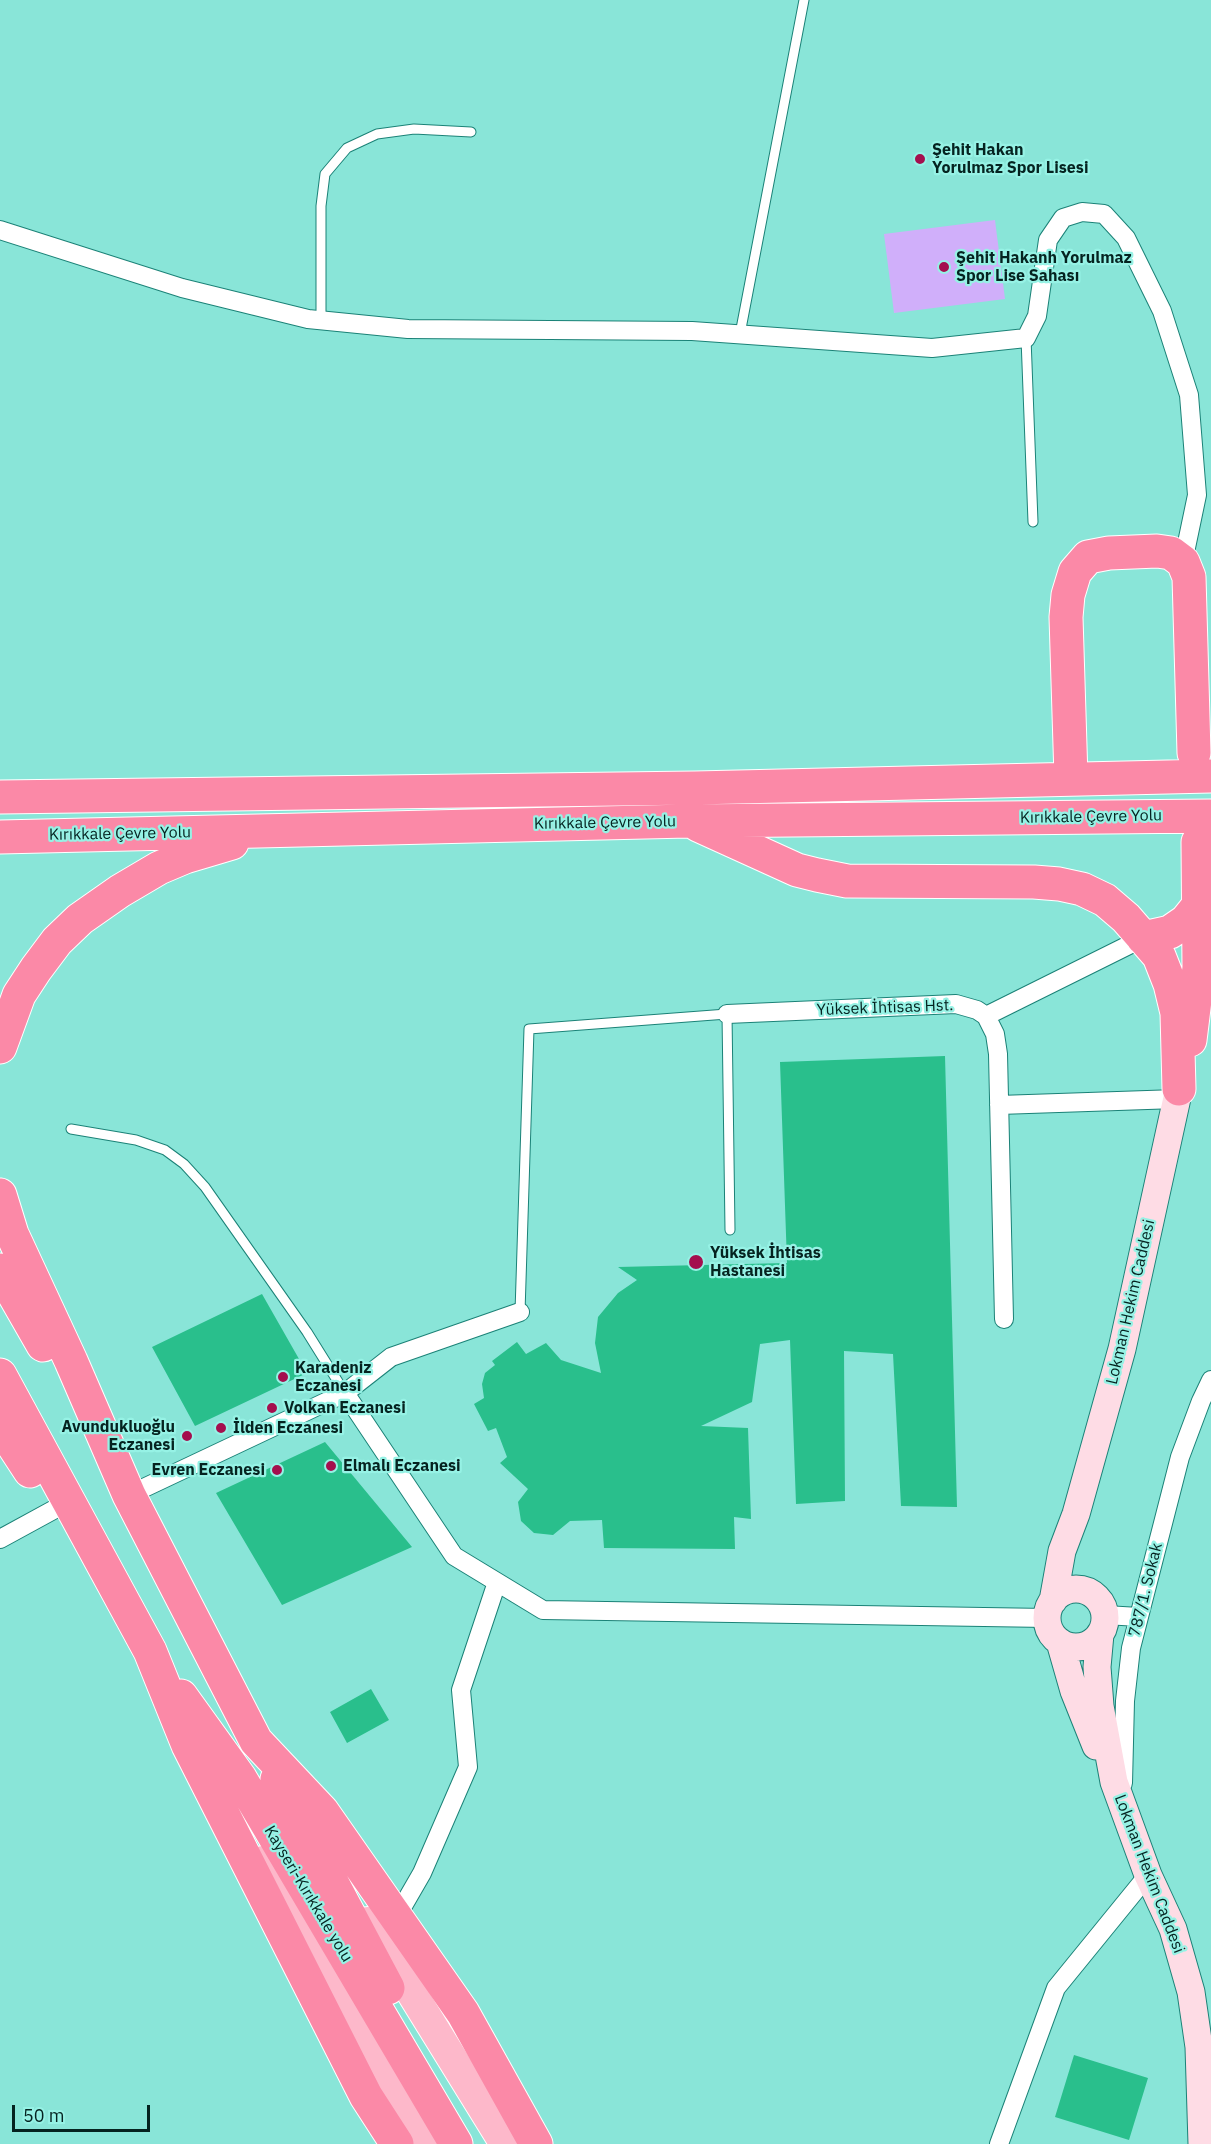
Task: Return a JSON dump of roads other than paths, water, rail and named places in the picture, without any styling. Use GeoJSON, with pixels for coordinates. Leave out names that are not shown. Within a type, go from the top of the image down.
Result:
{"type":"FeatureCollection","features":[{"type":"Feature","properties":{"kind":"highway"},"geometry":{"type":"LineString","coordinates":[[1071,778],[1066,617],[1068,595],[1075,572],[1088,558],[1110,553],[1171,553],[1183,562],[1189,578],[1203,764]]}},
{"type":"Feature","properties":{"kind":"highway","name":"Kırıkkale Çevre Yolu"},"geometry":{"type":"LineString","coordinates":[[0,797],[683,788],[1071,778],[1203,764]]}},
{"type":"Feature","properties":{"kind":"highway"},"geometry":{"type":"LineString","coordinates":[[688,821],[797,870],[847,880],[1034,882],[1082,889],[1105,900],[1126,918],[1158,957],[1170,984],[1177,1013],[1178,1094]]}},
{"type":"Feature","properties":{"kind":"highway","name":"Kırıkkale Çevre Yolu"},"geometry":{"type":"LineString","coordinates":[[0,837],[688,821],[1204,829]]}},
{"type":"Feature","properties":{"kind":"highway"},"geometry":{"type":"LineString","coordinates":[[1178,1094],[1197,994],[1198,906],[1204,829]]}},
{"type":"Feature","properties":{"kind":"highway"},"geometry":{"type":"LineString","coordinates":[[0,1047],[19,995],[57,941],[80,919],[120,891],[159,868],[185,857],[274,831]]}},
{"type":"Feature","properties":{"kind":"highway"},"geometry":{"type":"LineString","coordinates":[[1143,938],[1170,932],[1186,921],[1198,906]]}},
{"type":"Feature","properties":{"kind":"highway"},"geometry":{"type":"LineString","coordinates":[[0,1195],[12,1234],[71,1361],[129,1495]]}},
{"type":"Feature","properties":{"kind":"highway"},"geometry":{"type":"LineString","coordinates":[[0,1270],[129,1495]]}},
{"type":"Feature","properties":{"kind":"highway"},"geometry":{"type":"LineString","coordinates":[[0,1375],[150,1651],[188,1745],[366,2096],[397,2144]]}},
{"type":"Feature","properties":{"kind":"highway"},"geometry":{"type":"LineString","coordinates":[[0,1425],[150,1651]]}},
{"type":"Feature","properties":{"kind":"highway","name":"Kayseri-Kırıkkale yolu"},"geometry":{"type":"LineString","coordinates":[[129,1495],[256,1741],[401,2011],[481,2144]]}},
{"type":"Feature","properties":{"kind":"highway","name":"Kayseri-Kırıkkale yolu"},"geometry":{"type":"LineString","coordinates":[[150,1651],[240,1778],[456,2144]]}},
{"type":"Feature","properties":{"kind":"highway"},"geometry":{"type":"LineString","coordinates":[[256,1741],[322,1811],[463,2013],[536,2144]]}},
{"type":"Feature","properties":{"kind":"main road"},"geometry":{"type":"LineString","coordinates":[[256,1741],[505,2144]]}},
{"type":"Feature","properties":{"kind":"main road"},"geometry":{"type":"LineString","coordinates":[[188,1745],[243,1827],[427,2144]]}},
{"type":"Feature","properties":{"kind":"street"},"geometry":{"type":"LineString","coordinates":[[0,230],[182,288],[321,321],[408,329],[692,331],[932,348],[1026,338],[1037,316],[1048,240],[1063,218],[1082,212],[1104,214],[1126,238],[1162,311],[1189,395],[1204,495],[1183,562]]}},
{"type":"Feature","properties":{"kind":"street"},"geometry":{"type":"LineString","coordinates":[[1004,1319],[998,1054],[995,1034],[986,1016],[1143,938]]}},
{"type":"Feature","properties":{"kind":"street","name":"Yüksek İhtisas Hst."},"geometry":{"type":"LineString","coordinates":[[727,1014],[956,1004],[977,1010],[986,1016]]}},
{"type":"Feature","properties":{"kind":"street"},"geometry":{"type":"LineString","coordinates":[[999,1105],[1178,1094]]}},
{"type":"Feature","properties":{"kind":"street","name":"Lokman Hekim Caddesi"},"geometry":{"type":"LineString","coordinates":[[1076,1514],[1122,1349],[1178,1094]]}},
{"type":"Feature","properties":{"kind":"street"},"geometry":{"type":"LineString","coordinates":[[129,1495],[345,1393],[391,1357],[520,1312]]}},
{"type":"Feature","properties":{"kind":"street","name":"787/1. Sokak"},"geometry":{"type":"LineString","coordinates":[[1123,1807],[1125,1701],[1131,1648],[1180,1457],[1206,1402],[1211,1380]]}},
{"type":"Feature","properties":{"kind":"street"},"geometry":{"type":"LineString","coordinates":[[345,1393],[454,1556],[543,1610],[1050,1610],[1066,1591],[1085,1590],[1101,1602],[1103,1625],[1097,1667],[1100,1706],[1114,1782]]}},
{"type":"Feature","properties":{"kind":"street"},"geometry":{"type":"LineString","coordinates":[[2,1533],[55,1509]]}},
{"type":"Feature","properties":{"kind":"street"},"geometry":{"type":"LineString","coordinates":[[1076,1514],[1077,1565],[1085,1590]]}},
{"type":"Feature","properties":{"kind":"street"},"geometry":{"type":"LineString","coordinates":[[1076,1514],[1062,1551],[1050,1610],[1053,1635],[1060,1642],[1074,1691],[1092,1739],[1114,1782]]}},
{"type":"Feature","properties":{"kind":"street"},"geometry":{"type":"LineString","coordinates":[[396,1918],[422,1873],[468,1767],[461,1690],[497,1582]]}},
{"type":"Feature","properties":{"kind":"street"},"geometry":{"type":"LineString","coordinates":[[1060,1642],[1079,1647],[1089,1645],[1103,1625],[1139,1617]]}},
{"type":"Feature","properties":{"kind":"street","name":"Lokman Hekim Caddesi"},"geometry":{"type":"LineString","coordinates":[[1114,1782],[1148,1875],[1173,1929],[1191,1992],[1199,2047],[1202,2144]]}},
{"type":"Feature","properties":{"kind":"street"},"geometry":{"type":"LineString","coordinates":[[999,2144],[1056,1988],[1148,1875]]}},
{"type":"Feature","properties":{"kind":"lane"},"geometry":{"type":"LineString","coordinates":[[740,334],[804,0]]}},
{"type":"Feature","properties":{"kind":"lane"},"geometry":{"type":"LineString","coordinates":[[321,321],[321,206],[325,174],[347,148],[377,134],[414,129],[471,132]]}},
{"type":"Feature","properties":{"kind":"lane"},"geometry":{"type":"LineString","coordinates":[[1026,338],[1033,522]]}},
{"type":"Feature","properties":{"kind":"lane"},"geometry":{"type":"LineString","coordinates":[[520,1312],[529,1029],[727,1014],[730,1230]]}},
{"type":"Feature","properties":{"kind":"lane"},"geometry":{"type":"LineString","coordinates":[[71,1129],[136,1140],[165,1150],[184,1164],[205,1187],[293,1312],[345,1393]]}},
{"type":"Feature","properties":{"kind":"place","name":"Şehit Hakan Yorulmaz Spor Lisesi"},"geometry":{"type":"Point","coordinates":[920,159]}},
{"type":"Feature","properties":{"kind":"place","name":"Şehit Hakanh Yorulmaz Spor Lise Sahası"},"geometry":{"type":"Point","coordinates":[944,267]}},
{"type":"Feature","properties":{"kind":"place","name":"Yüksek İhtisas Hastanesi"},"geometry":{"type":"Point","coordinates":[696,1262]}},
{"type":"Feature","properties":{"kind":"place","name":"Karadeniz Eczanesi"},"geometry":{"type":"Point","coordinates":[283,1377]}},
{"type":"Feature","properties":{"kind":"place","name":"Volkan Eczanesi"},"geometry":{"type":"Point","coordinates":[272,1408]}},
{"type":"Feature","properties":{"kind":"place","name":"İlden Eczanesi"},"geometry":{"type":"Point","coordinates":[221,1428]}},
{"type":"Feature","properties":{"kind":"place","name":"Avundukluoğlu Eczanesi"},"geometry":{"type":"Point","coordinates":[187,1436]}},
{"type":"Feature","properties":{"kind":"place","name":"Elmalı Eczanesi"},"geometry":{"type":"Point","coordinates":[331,1466]}},
{"type":"Feature","properties":{"kind":"place","name":"Evren Eczanesi"},"geometry":{"type":"Point","coordinates":[277,1470]}}]}
